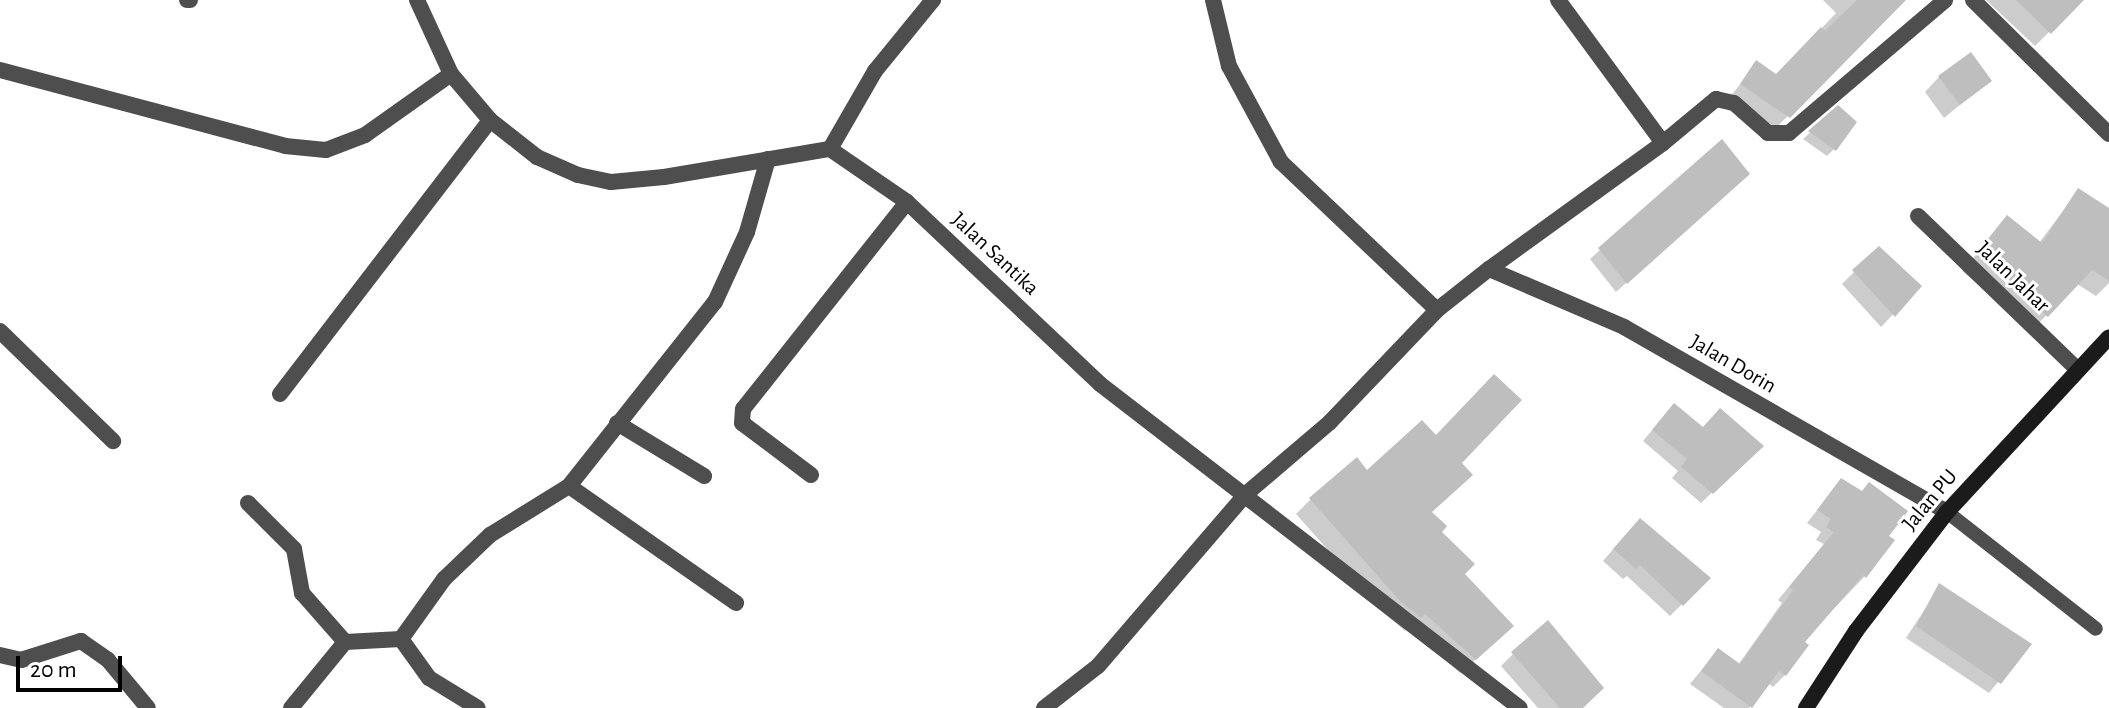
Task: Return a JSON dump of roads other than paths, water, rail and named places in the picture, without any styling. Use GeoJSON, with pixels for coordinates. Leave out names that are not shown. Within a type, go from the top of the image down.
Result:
{"type":"FeatureCollection","features":[{"type":"Feature","properties":{"kind":"street"},"geometry":{"type":"LineString","coordinates":[[417,0],[451,74],[490,120],[537,157],[578,175],[611,182],[830,149],[875,71],[933,0]]}},
{"type":"Feature","properties":{"kind":"street"},"geometry":{"type":"LineString","coordinates":[[1213,0],[1229,66],[1281,162],[1437,310]]}},
{"type":"Feature","properties":{"kind":"street"},"geometry":{"type":"LineString","coordinates":[[1558,0],[1663,143]]}},
{"type":"Feature","properties":{"kind":"street"},"geometry":{"type":"LineString","coordinates":[[1044,708],[1098,666],[1247,493],[1330,422],[1437,310],[1489,269],[1663,143],[1716,99],[1725,98],[1768,133],[1789,133],[1945,0]]}},
{"type":"Feature","properties":{"kind":"street"},"geometry":{"type":"LineString","coordinates":[[1973,0],[2109,134]]}},
{"type":"Feature","properties":{"kind":"street"},"geometry":{"type":"LineString","coordinates":[[0,70],[285,146],[326,150],[365,135],[451,74]]}},
{"type":"Feature","properties":{"kind":"street"},"geometry":{"type":"LineString","coordinates":[[280,394],[490,120]]}},
{"type":"Feature","properties":{"kind":"street","name":"Jalan Santika"},"geometry":{"type":"LineString","coordinates":[[830,149],[907,202],[1100,384],[1247,493],[1454,661],[1520,708]]}},
{"type":"Feature","properties":{"kind":"street"},"geometry":{"type":"LineString","coordinates":[[401,639],[444,579],[490,535],[569,486],[715,302],[747,232],[768,159]]}},
{"type":"Feature","properties":{"kind":"street"},"geometry":{"type":"LineString","coordinates":[[811,475],[742,423],[743,409],[907,202]]}},
{"type":"Feature","properties":{"kind":"street","name":"Jalan Jahar"},"geometry":{"type":"LineString","coordinates":[[1918,216],[2078,370]]}},
{"type":"Feature","properties":{"kind":"street","name":"Jalan Dorin"},"geometry":{"type":"LineString","coordinates":[[1489,269],[1624,327],[1947,512]]}},
{"type":"Feature","properties":{"kind":"street"},"geometry":{"type":"LineString","coordinates":[[0,331],[113,441]]}},
{"type":"Feature","properties":{"kind":"street","name":"Jalan PU"},"geometry":{"type":"LineString","coordinates":[[1806,708],[1856,631],[1947,512],[2109,337]]}},
{"type":"Feature","properties":{"kind":"street"},"geometry":{"type":"LineString","coordinates":[[617,423],[704,476]]}},
{"type":"Feature","properties":{"kind":"street"},"geometry":{"type":"LineString","coordinates":[[569,486],[736,603]]}},
{"type":"Feature","properties":{"kind":"street"},"geometry":{"type":"LineString","coordinates":[[248,503],[294,549],[302,593],[345,642]]}},
{"type":"Feature","properties":{"kind":"street"},"geometry":{"type":"LineString","coordinates":[[291,708],[345,642],[401,639]]}},
{"type":"Feature","properties":{"kind":"street"},"geometry":{"type":"LineString","coordinates":[[401,639],[429,678],[478,708]]}},
{"type":"Feature","properties":{"kind":"street"},"geometry":{"type":"LineString","coordinates":[[0,655],[21,660],[81,641],[108,660],[139,705]]}},
{"type":"Feature","properties":{"kind":"lane"},"geometry":{"type":"LineString","coordinates":[[1947,512],[2096,629]]}}]}
